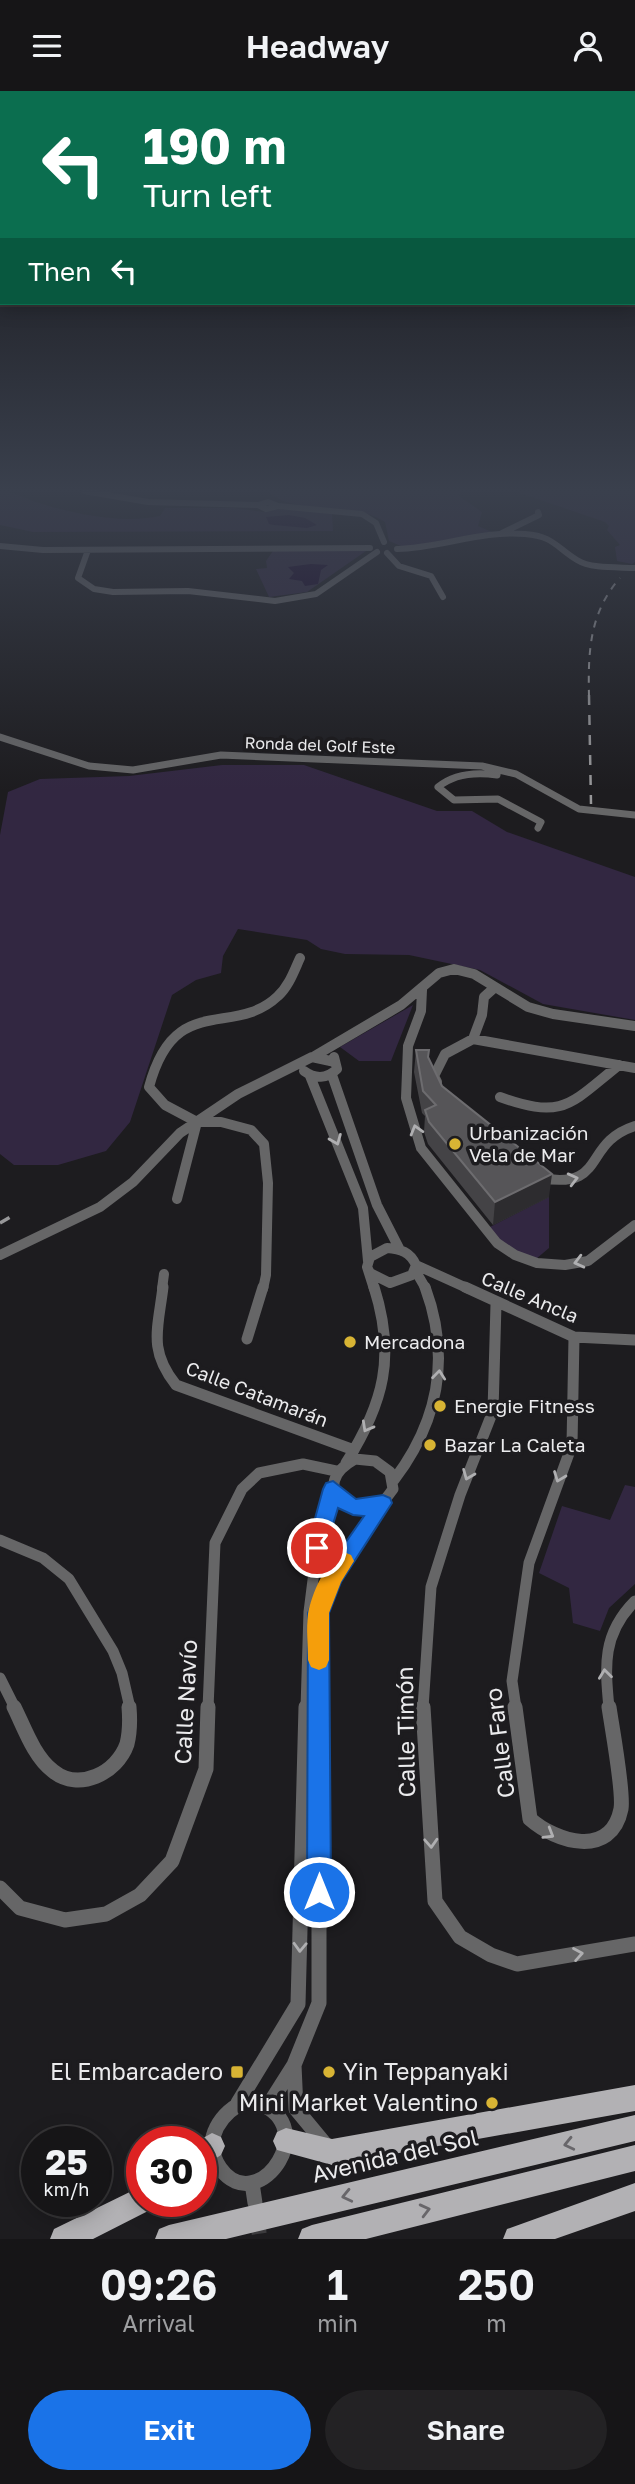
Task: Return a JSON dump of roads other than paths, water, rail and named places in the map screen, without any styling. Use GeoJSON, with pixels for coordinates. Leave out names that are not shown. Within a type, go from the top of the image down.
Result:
{"type":"FeatureCollection","features":[{"type":"Feature","properties":{"kind":"main road"},"geometry":{"type":"LineString","coordinates":[[286,2141],[332,2152],[635,2098]]}},
{"type":"Feature","properties":{"kind":"main road","name":"Avenida del Sol"},"geometry":{"type":"LineString","coordinates":[[169,2239],[635,2128]]}},
{"type":"Feature","properties":{"kind":"main road"},"geometry":{"type":"LineString","coordinates":[[312,2239],[635,2158]]}},
{"type":"Feature","properties":{"kind":"main road"},"geometry":{"type":"LineString","coordinates":[[517,2239],[635,2197]]}},
{"type":"Feature","properties":{"kind":"main road"},"geometry":{"type":"LineString","coordinates":[[64,2239],[126,2207]]}},
{"type":"Feature","properties":{"kind":"street"},"geometry":{"type":"LineString","coordinates":[[173,591],[275,601],[320,591]]}},
{"type":"Feature","properties":{"kind":"street"},"geometry":{"type":"LineString","coordinates":[[440,591],[443,597]]}},
{"type":"Feature","properties":{"kind":"street","name":"Ronda del Golf Este"},"geometry":{"type":"LineString","coordinates":[[0,737],[89,766],[122,769],[221,755],[482,765],[525,780],[579,809],[635,815]]}},
{"type":"Feature","properties":{"kind":"street"},"geometry":{"type":"LineString","coordinates":[[525,780],[475,774],[449,778],[438,787],[454,800],[498,799],[541,822],[538,828]]}},
{"type":"Feature","properties":{"kind":"street"},"geometry":{"type":"LineString","coordinates":[[247,1339],[257,1315],[266,1275],[264,1144],[251,1130],[221,1122],[197,1122],[165,1105],[149,1087],[152,1073],[172,1038],[190,1023],[247,1012],[276,999],[291,980],[300,958]]}},
{"type":"Feature","properties":{"kind":"street"},"geometry":{"type":"LineString","coordinates":[[0,1255],[100,1206],[133,1182],[180,1133],[238,1094],[310,1058],[422,990],[439,973],[454,969],[474,974],[528,1007],[553,1014],[635,1026]]}},
{"type":"Feature","properties":{"kind":"street"},"geometry":{"type":"LineString","coordinates":[[440,1089],[434,1076],[445,1054],[472,1039],[482,1015],[484,997],[494,988]]}},
{"type":"Feature","properties":{"kind":"street"},"geometry":{"type":"LineString","coordinates":[[422,990],[421,1011],[408,1046],[407,1098],[421,1148],[497,1243],[515,1255],[537,1263],[565,1265],[588,1261],[635,1225]]}},
{"type":"Feature","properties":{"kind":"street"},"geometry":{"type":"LineString","coordinates":[[472,1039],[635,1067]]}},
{"type":"Feature","properties":{"kind":"street"},"geometry":{"type":"LineString","coordinates":[[332,1075],[337,1069],[333,1054],[335,1043]]}},
{"type":"Feature","properties":{"kind":"street"},"geometry":{"type":"LineString","coordinates":[[215,2126],[218,2119],[238,2103],[298,2004],[310,1612],[317,1548],[341,1467],[354,1450],[375,1412],[387,1373],[386,1328],[368,1264],[363,1207],[303,1065],[310,1058],[328,1058],[335,1062]]}},
{"type":"Feature","properties":{"kind":"street"},"geometry":{"type":"LineString","coordinates":[[500,1097],[542,1111],[557,1110],[570,1106],[620,1065]]}},
{"type":"Feature","properties":{"kind":"street"},"geometry":{"type":"LineString","coordinates":[[281,1073],[332,1075]]}},
{"type":"Feature","properties":{"kind":"street"},"geometry":{"type":"LineString","coordinates":[[332,1075],[377,1205],[400,1250]]}},
{"type":"Feature","properties":{"kind":"street"},"geometry":{"type":"LineString","coordinates":[[177,1199],[197,1122]]}},
{"type":"Feature","properties":{"kind":"street"},"geometry":{"type":"LineString","coordinates":[[533,1175],[548,1181],[564,1182],[585,1175],[598,1151],[610,1138],[635,1126]]}},
{"type":"Feature","properties":{"kind":"street"},"geometry":{"type":"LineString","coordinates":[[268,2106],[294,2065],[319,2003],[319,1613],[332,1578],[383,1503],[390,1497],[394,1480],[429,1422],[441,1373],[437,1327],[423,1279],[411,1256],[400,1250],[380,1250],[368,1264]]}},
{"type":"Feature","properties":{"kind":"street"},"geometry":{"type":"LineString","coordinates":[[368,1264],[375,1278],[390,1283],[406,1280],[416,1267]]}},
{"type":"Feature","properties":{"kind":"street","name":"Calle Ancla"},"geometry":{"type":"LineString","coordinates":[[416,1267],[574,1338],[635,1340]]}},
{"type":"Feature","properties":{"kind":"street","name":"Calle Catamarán"},"geometry":{"type":"LineString","coordinates":[[164,1274],[157,1340],[160,1365],[176,1385],[354,1450]]}},
{"type":"Feature","properties":{"kind":"street","name":"Calle Timón"},"geometry":{"type":"LineString","coordinates":[[496,1304],[493,1411],[460,1495],[431,1587],[422,1697],[435,1901],[460,1937],[491,1955],[517,1964],[635,1944]]}},
{"type":"Feature","properties":{"kind":"street","name":"Calle Faro"},"geometry":{"type":"LineString","coordinates":[[574,1338],[572,1445],[529,1563],[512,1681],[530,1819],[544,1833],[563,1842],[593,1842],[607,1834],[617,1822],[621,1808],[604,1661],[623,1613],[635,1601]]}},
{"type":"Feature","properties":{"kind":"street"},"geometry":{"type":"LineString","coordinates":[[341,1467],[355,1459],[375,1461],[384,1465],[394,1480]]}},
{"type":"Feature","properties":{"kind":"street","name":"Calle Navío"},"geometry":{"type":"LineString","coordinates":[[0,1888],[20,1908],[65,1920],[106,1914],[140,1895],[172,1861],[206,1769],[215,1543],[242,1489],[259,1473],[303,1464],[341,1467]]}},
{"type":"Feature","properties":{"kind":"street"},"geometry":{"type":"LineString","coordinates":[[333,1489],[337,1497],[353,1507],[374,1507],[383,1503]]}},
{"type":"Feature","properties":{"kind":"street"},"geometry":{"type":"LineString","coordinates":[[0,1540],[33,1551],[66,1576],[115,1654],[126,1683],[130,1715],[129,1740],[122,1757],[96,1777],[81,1781],[66,1779],[49,1767],[0,1678]]}},
{"type":"Feature","properties":{"kind":"street"},"geometry":{"type":"LineString","coordinates":[[294,2065],[296,2109],[332,2152]]}},
{"type":"Feature","properties":{"kind":"street"},"geometry":{"type":"LineString","coordinates":[[217,2165],[229,2178],[252,2183],[272,2173],[279,2164],[286,2141],[284,2127],[268,2106],[258,2102],[238,2103]]}},
{"type":"Feature","properties":{"kind":"street"},"geometry":{"type":"LineString","coordinates":[[252,2183],[255,2203]]}},
{"type":"Feature","properties":{"kind":"tunnel"},"geometry":{"type":"LineString","coordinates":[[257,2219],[260,2239]]}},
{"type":"Feature","properties":{"kind":"railway"},"geometry":{"type":"LineString","coordinates":[[589,695],[592,634],[610,591]]}},
{"type":"Feature","properties":{"kind":"railway"},"geometry":{"type":"LineString","coordinates":[[589,695],[591,804]]}},
{"type":"Feature","properties":{"kind":"railway"},"geometry":{"type":"LineString","coordinates":[[0,1223],[17,1213]]}},
{"type":"Feature","properties":{"kind":"place","name":"Urbanización Vela de Mar"},"geometry":{"type":"Point","coordinates":[455,1144]}},
{"type":"Feature","properties":{"kind":"place","name":"Mercadona"},"geometry":{"type":"Point","coordinates":[350,1342]}},
{"type":"Feature","properties":{"kind":"place","name":"Energie Fitness"},"geometry":{"type":"Point","coordinates":[440,1406]}},
{"type":"Feature","properties":{"kind":"place","name":"Bazar La Caleta"},"geometry":{"type":"Point","coordinates":[430,1445]}},
{"type":"Feature","properties":{"kind":"place","name":"El Embarcadero"},"geometry":{"type":"Point","coordinates":[237,2072]}},
{"type":"Feature","properties":{"kind":"place","name":"Yin Teppanyaki"},"geometry":{"type":"Point","coordinates":[329,2072]}},
{"type":"Feature","properties":{"kind":"place","name":"Mini Market Valentino"},"geometry":{"type":"Point","coordinates":[492,2103]}}]}
